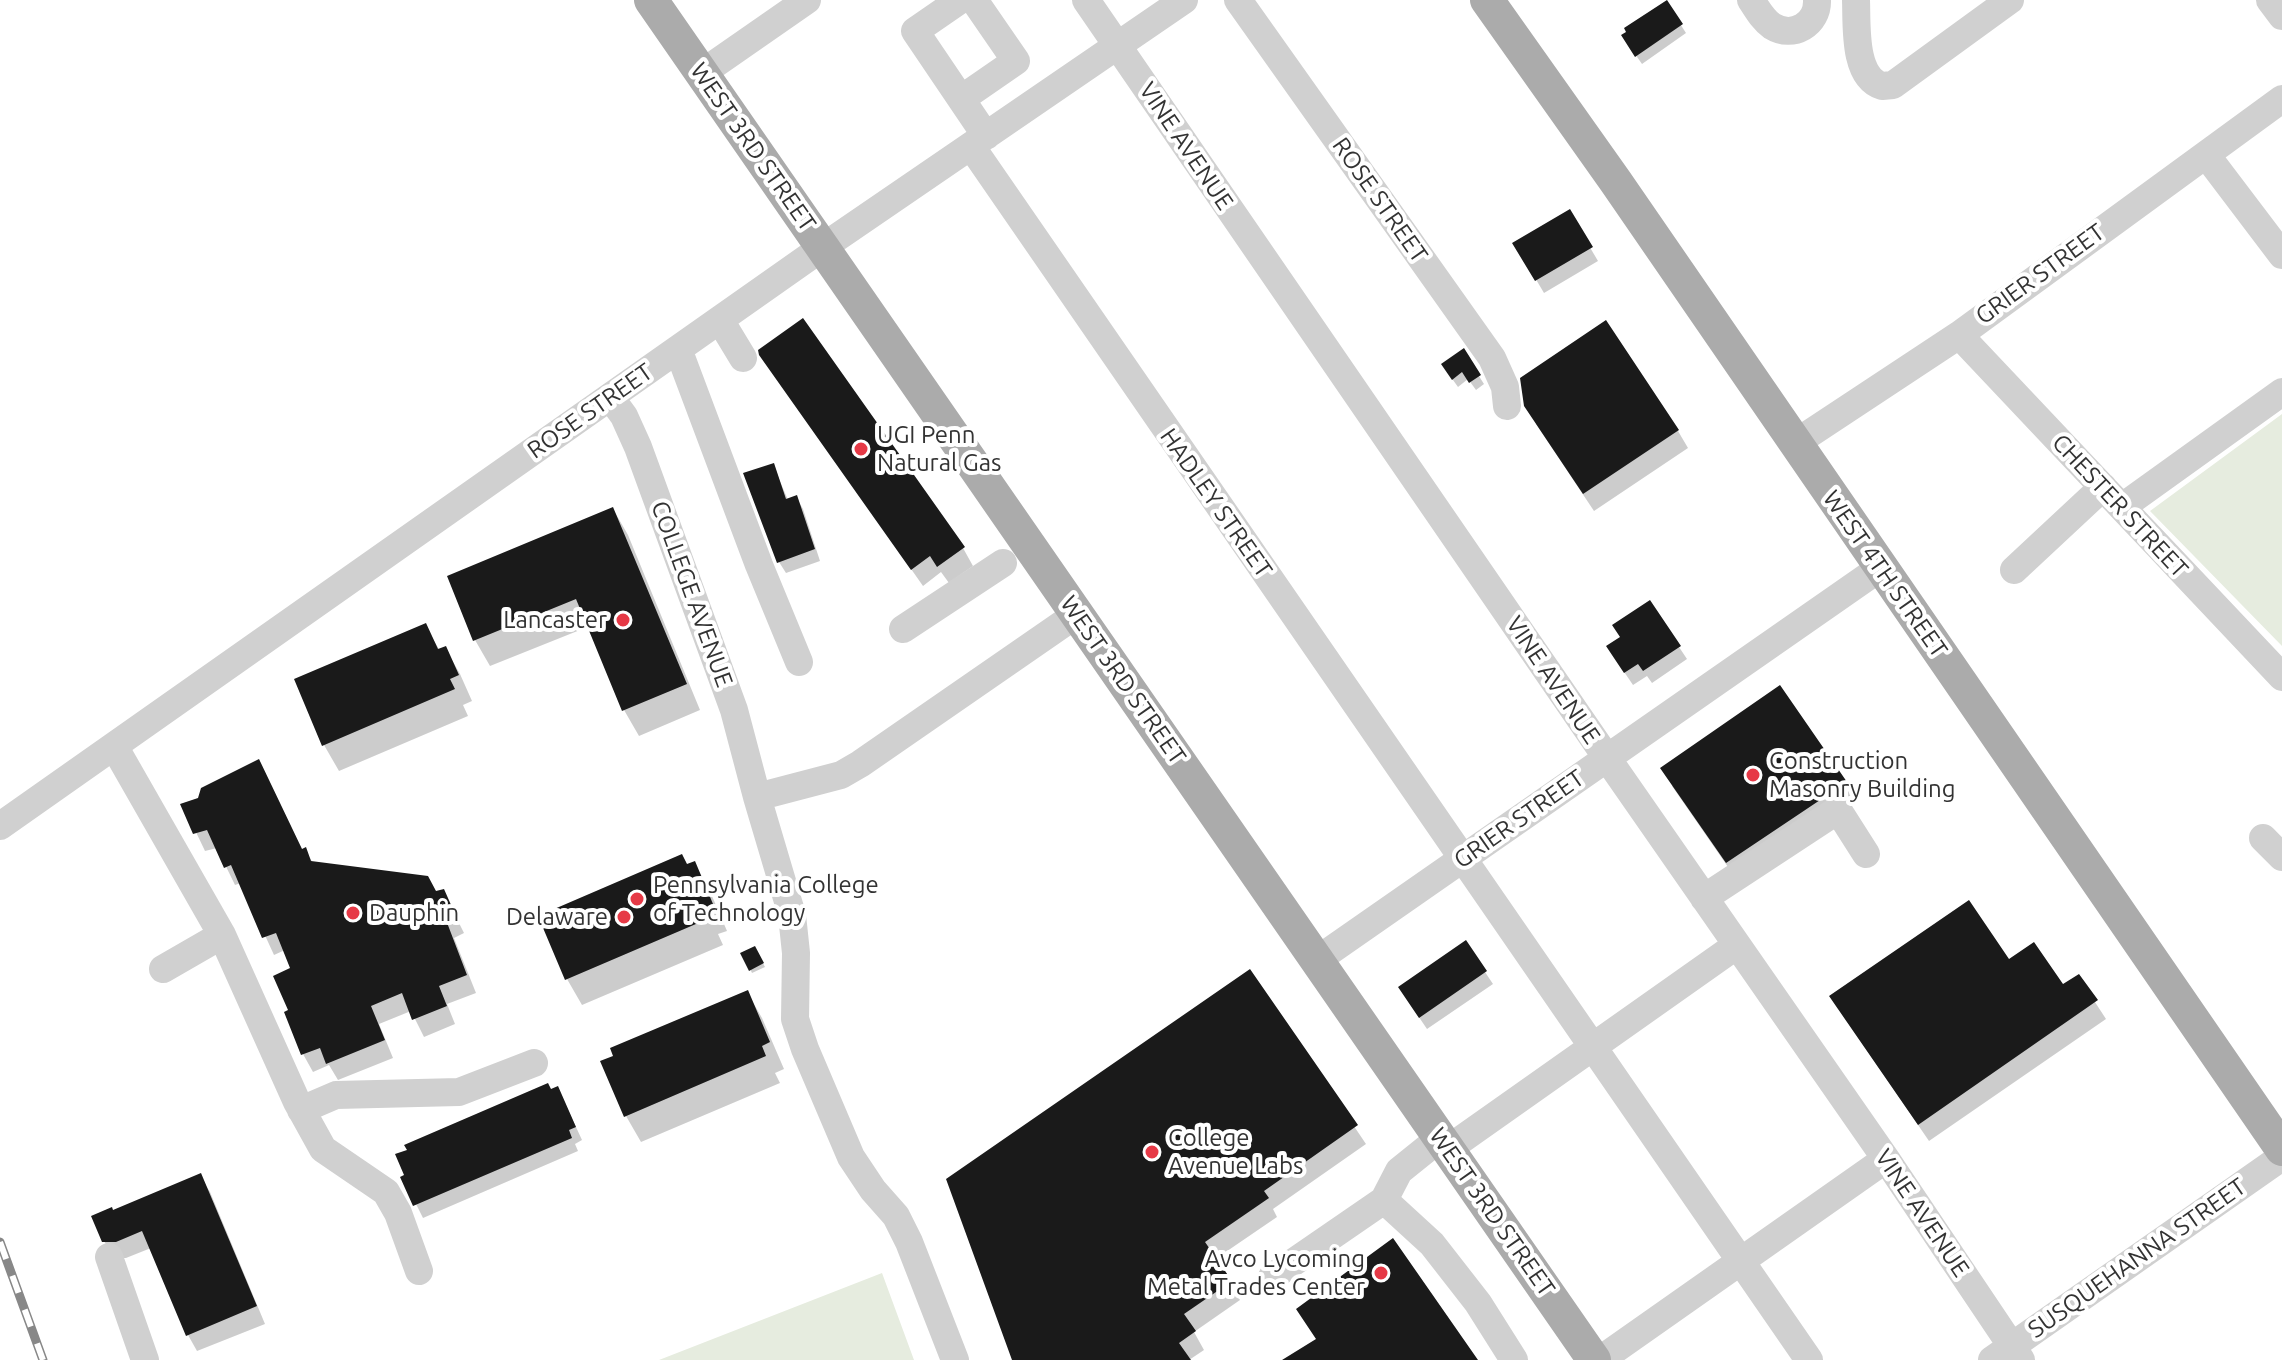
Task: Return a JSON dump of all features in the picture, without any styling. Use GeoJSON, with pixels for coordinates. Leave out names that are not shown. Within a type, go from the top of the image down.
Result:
{"type":"FeatureCollection","features":[{"type":"Feature","properties":{"kind":"main road","name":"WEST 3RD STREET"},"geometry":{"type":"LineString","coordinates":[[651,0],[1594,1360]]}},
{"type":"Feature","properties":{"kind":"main road","name":"WEST 4TH STREET"},"geometry":{"type":"LineString","coordinates":[[1487,0],[1616,182],[2282,1149]]}},
{"type":"Feature","properties":{"kind":"street"},"geometry":{"type":"LineString","coordinates":[[702,73],[807,0]]}},
{"type":"Feature","properties":{"kind":"street","name":"HADLEY STREET"},"geometry":{"type":"LineString","coordinates":[[960,0],[915,31],[961,99],[979,141],[1462,859],[1809,1360]]}},
{"type":"Feature","properties":{"kind":"street"},"geometry":{"type":"LineString","coordinates":[[961,99],[1016,61],[974,0]]}},
{"type":"Feature","properties":{"kind":"street","name":"VINE AVENUE"},"geometry":{"type":"LineString","coordinates":[[1086,0],[1886,1159],[2008,1356]]}},
{"type":"Feature","properties":{"kind":"street","name":"ROSE STREET"},"geometry":{"type":"LineString","coordinates":[[0,826],[823,247],[1117,46],[1153,8],[1184,0]]}},
{"type":"Feature","properties":{"kind":"street","name":"ROSE STREET"},"geometry":{"type":"LineString","coordinates":[[1238,0],[1492,358],[1505,387],[1507,406]]}},
{"type":"Feature","properties":{"kind":"street"},"geometry":{"type":"LineString","coordinates":[[1751,0],[1765,20],[1780,30],[1791,31],[1802,28],[1812,20],[1817,4]]}},
{"type":"Feature","properties":{"kind":"street"},"geometry":{"type":"LineString","coordinates":[[1856,0],[1857,38],[1867,77],[1875,84],[1893,85],[2010,0]]}},
{"type":"Feature","properties":{"kind":"street"},"geometry":{"type":"LineString","coordinates":[[2270,0],[2282,16]]}},
{"type":"Feature","properties":{"kind":"street","name":"GRIER STREET"},"geometry":{"type":"LineString","coordinates":[[1794,444],[1959,335],[2282,99]]}},
{"type":"Feature","properties":{"kind":"street"},"geometry":{"type":"LineString","coordinates":[[2207,156],[2282,255]]}},
{"type":"Feature","properties":{"kind":"street"},"geometry":{"type":"LineString","coordinates":[[720,320],[743,358]]}},
{"type":"Feature","properties":{"kind":"street","name":"CHESTER STREET"},"geometry":{"type":"LineString","coordinates":[[1959,335],[2282,677]]}},
{"type":"Feature","properties":{"kind":"street"},"geometry":{"type":"LineString","coordinates":[[678,349],[764,579],[799,662]]}},
{"type":"Feature","properties":{"kind":"street"},"geometry":{"type":"LineString","coordinates":[[2014,570],[2112,497],[2282,392]]}},
{"type":"Feature","properties":{"kind":"street","name":"COLLEGE AVENUE"},"geometry":{"type":"LineString","coordinates":[[610,397],[624,416],[644,461],[734,710],[792,915],[796,953],[795,1019],[805,1049],[851,1157],[873,1190],[896,1216],[909,1242],[955,1360]]}},
{"type":"Feature","properties":{"kind":"street"},"geometry":{"type":"LineString","coordinates":[[903,629],[1003,563]]}},
{"type":"Feature","properties":{"kind":"street","name":"GRIER STREET"},"geometry":{"type":"LineString","coordinates":[[1317,960],[1880,568]]}},
{"type":"Feature","properties":{"kind":"street"},"geometry":{"type":"LineString","coordinates":[[757,797],[841,775],[1077,614]]}},
{"type":"Feature","properties":{"kind":"street"},"geometry":{"type":"LineString","coordinates":[[114,746],[222,935],[301,1110],[329,1156],[386,1192],[398,1213],[419,1271]]}},
{"type":"Feature","properties":{"kind":"street"},"geometry":{"type":"LineString","coordinates":[[1704,898],[1838,810],[1866,854]]}},
{"type":"Feature","properties":{"kind":"street"},"geometry":{"type":"LineString","coordinates":[[163,969],[222,935]]}},
{"type":"Feature","properties":{"kind":"street"},"geometry":{"type":"LineString","coordinates":[[1272,1277],[1384,1200],[1399,1171],[1594,1048],[1737,945]]}},
{"type":"Feature","properties":{"kind":"street"},"geometry":{"type":"LineString","coordinates":[[301,1110],[336,1095],[459,1092],[534,1063]]}},
{"type":"Feature","properties":{"kind":"street","name":"SUSQUEHANNA STREET"},"geometry":{"type":"LineString","coordinates":[[2008,1356],[2282,1157]]}},
{"type":"Feature","properties":{"kind":"street"},"geometry":{"type":"LineString","coordinates":[[1600,1360],[1886,1159]]}},
{"type":"Feature","properties":{"kind":"street"},"geometry":{"type":"LineString","coordinates":[[1384,1200],[1432,1244],[1478,1303],[1514,1360]]}},
{"type":"Feature","properties":{"kind":"street"},"geometry":{"type":"LineString","coordinates":[[109,1257],[145,1360]]}},
{"type":"Feature","properties":{"kind":"shaded area"},"geometry":{"type":"Polygon","coordinates":[[[2282,414],[2282,646],[2150,511],[2282,414]]]}},
{"type":"Feature","properties":{"kind":"shaded area"},"geometry":{"type":"Polygon","coordinates":[[[882,1273],[914,1360],[659,1360],[882,1273]]]}},
{"type":"Feature","properties":{"kind":"building"},"geometry":{"type":"Polygon","coordinates":[[[1667,0],[1683,24],[1635,57],[1621,35],[1626,32],[1624,28],[1667,0]]]}},
{"type":"Feature","properties":{"kind":"building"},"geometry":{"type":"Polygon","coordinates":[[[1570,209],[1593,247],[1535,281],[1512,243],[1570,209]]]}},
{"type":"Feature","properties":{"kind":"building","name":"UGI Penn Natural Gas"},"geometry":{"type":"Polygon","coordinates":[[[803,318],[965,547],[937,567],[930,556],[911,570],[759,355],[758,350],[803,318]]]}},
{"type":"Feature","properties":{"kind":"building"},"geometry":{"type":"Polygon","coordinates":[[[1606,320],[1679,430],[1583,494],[1524,406],[1520,378],[1606,320]]]}},
{"type":"Feature","properties":{"kind":"building"},"geometry":{"type":"Polygon","coordinates":[[[1464,348],[1481,375],[1469,383],[1462,372],[1452,380],[1441,364],[1464,348]]]}},
{"type":"Feature","properties":{"kind":"building"},"geometry":{"type":"Polygon","coordinates":[[[774,463],[786,499],[797,495],[815,549],[777,563],[743,473],[774,463]]]}},
{"type":"Feature","properties":{"kind":"building","name":"Lancaster"},"geometry":{"type":"Polygon","coordinates":[[[613,507],[687,684],[622,711],[576,599],[473,641],[447,576],[613,507]]]}},
{"type":"Feature","properties":{"kind":"building"},"geometry":{"type":"Polygon","coordinates":[[[1650,600],[1681,646],[1643,671],[1638,664],[1624,673],[1606,646],[1620,637],[1612,625],[1650,600]]]}},
{"type":"Feature","properties":{"kind":"building"},"geometry":{"type":"Polygon","coordinates":[[[426,623],[438,649],[446,646],[459,675],[450,679],[455,689],[322,746],[294,679],[426,623]]]}},
{"type":"Feature","properties":{"kind":"building","name":"Construction Masonry Building"},"geometry":{"type":"Polygon","coordinates":[[[1780,685],[1847,782],[1726,863],[1660,768],[1780,685]]]}},
{"type":"Feature","properties":{"kind":"building","name":"Dauphin"},"geometry":{"type":"Polygon","coordinates":[[[259,759],[302,849],[306,847],[311,861],[428,876],[436,891],[444,889],[455,914],[446,920],[467,975],[439,986],[447,1006],[412,1020],[402,993],[371,1006],[385,1040],[326,1064],[320,1048],[301,1055],[284,1012],[288,1010],[273,976],[290,968],[276,933],[262,938],[231,865],[224,868],[207,830],[193,834],[180,804],[198,798],[201,788],[259,759]]]}},
{"type":"Feature","properties":{"kind":"building","name":"Delaware"},"geometry":{"type":"Polygon","coordinates":[[[682,854],[687,864],[695,861],[713,904],[705,908],[710,918],[565,980],[538,916],[682,854]]]}},
{"type":"Feature","properties":{"kind":"building"},"geometry":{"type":"Polygon","coordinates":[[[1969,900],[2009,959],[2034,942],[2063,984],[2079,974],[2098,1000],[1918,1125],[1829,996],[1969,900]]]}},
{"type":"Feature","properties":{"kind":"building"},"geometry":{"type":"Polygon","coordinates":[[[1466,940],[1487,971],[1419,1018],[1398,987],[1466,940]]]}},
{"type":"Feature","properties":{"kind":"building"},"geometry":{"type":"Polygon","coordinates":[[[755,946],[764,963],[749,971],[740,953],[755,946]]]}},
{"type":"Feature","properties":{"kind":"building","name":"College Avenue Labs"},"geometry":{"type":"Polygon","coordinates":[[[1250,969],[1358,1125],[1264,1191],[1269,1198],[1205,1242],[1232,1281],[1184,1314],[1196,1331],[1179,1343],[1191,1360],[1012,1360],[946,1179],[1250,969]]]}},
{"type":"Feature","properties":{"kind":"building"},"geometry":{"type":"Polygon","coordinates":[[[748,990],[770,1042],[762,1046],[766,1056],[624,1117],[600,1061],[613,1056],[610,1048],[748,990]]]}},
{"type":"Feature","properties":{"kind":"building"},"geometry":{"type":"Polygon","coordinates":[[[548,1083],[551,1089],[558,1086],[576,1127],[569,1130],[572,1138],[413,1206],[400,1177],[404,1175],[395,1154],[407,1150],[404,1145],[548,1083]]]}},
{"type":"Feature","properties":{"kind":"building"},"geometry":{"type":"Polygon","coordinates":[[[201,1173],[257,1306],[186,1336],[142,1231],[116,1242],[102,1242],[91,1216],[112,1207],[113,1210],[201,1173]]]}},
{"type":"Feature","properties":{"kind":"building","name":"Avco Lycoming Metal Trades Center"},"geometry":{"type":"Polygon","coordinates":[[[1393,1238],[1478,1360],[1282,1360],[1316,1339],[1296,1309],[1393,1238]]]}},
{"type":"Feature","properties":{"kind":"railway"},"geometry":{"type":"LineString","coordinates":[[0,1242],[43,1360]]}},
{"type":"Feature","properties":{"kind":"place","name":"UGI Penn Natural Gas"},"geometry":{"type":"Point","coordinates":[861,449]}},
{"type":"Feature","properties":{"kind":"place","name":"Lancaster"},"geometry":{"type":"Point","coordinates":[623,620]}},
{"type":"Feature","properties":{"kind":"place","name":"Construction Masonry Building"},"geometry":{"type":"Point","coordinates":[1753,775]}},
{"type":"Feature","properties":{"kind":"place","name":"Pennsylvania College of Technology"},"geometry":{"type":"Point","coordinates":[637,899]}},
{"type":"Feature","properties":{"kind":"place","name":"Dauphin"},"geometry":{"type":"Point","coordinates":[353,913]}},
{"type":"Feature","properties":{"kind":"place","name":"Delaware"},"geometry":{"type":"Point","coordinates":[624,917]}},
{"type":"Feature","properties":{"kind":"place","name":"College Avenue Labs"},"geometry":{"type":"Point","coordinates":[1152,1152]}},
{"type":"Feature","properties":{"kind":"place","name":"Avco Lycoming Metal Trades Center"},"geometry":{"type":"Point","coordinates":[1381,1273]}}]}
